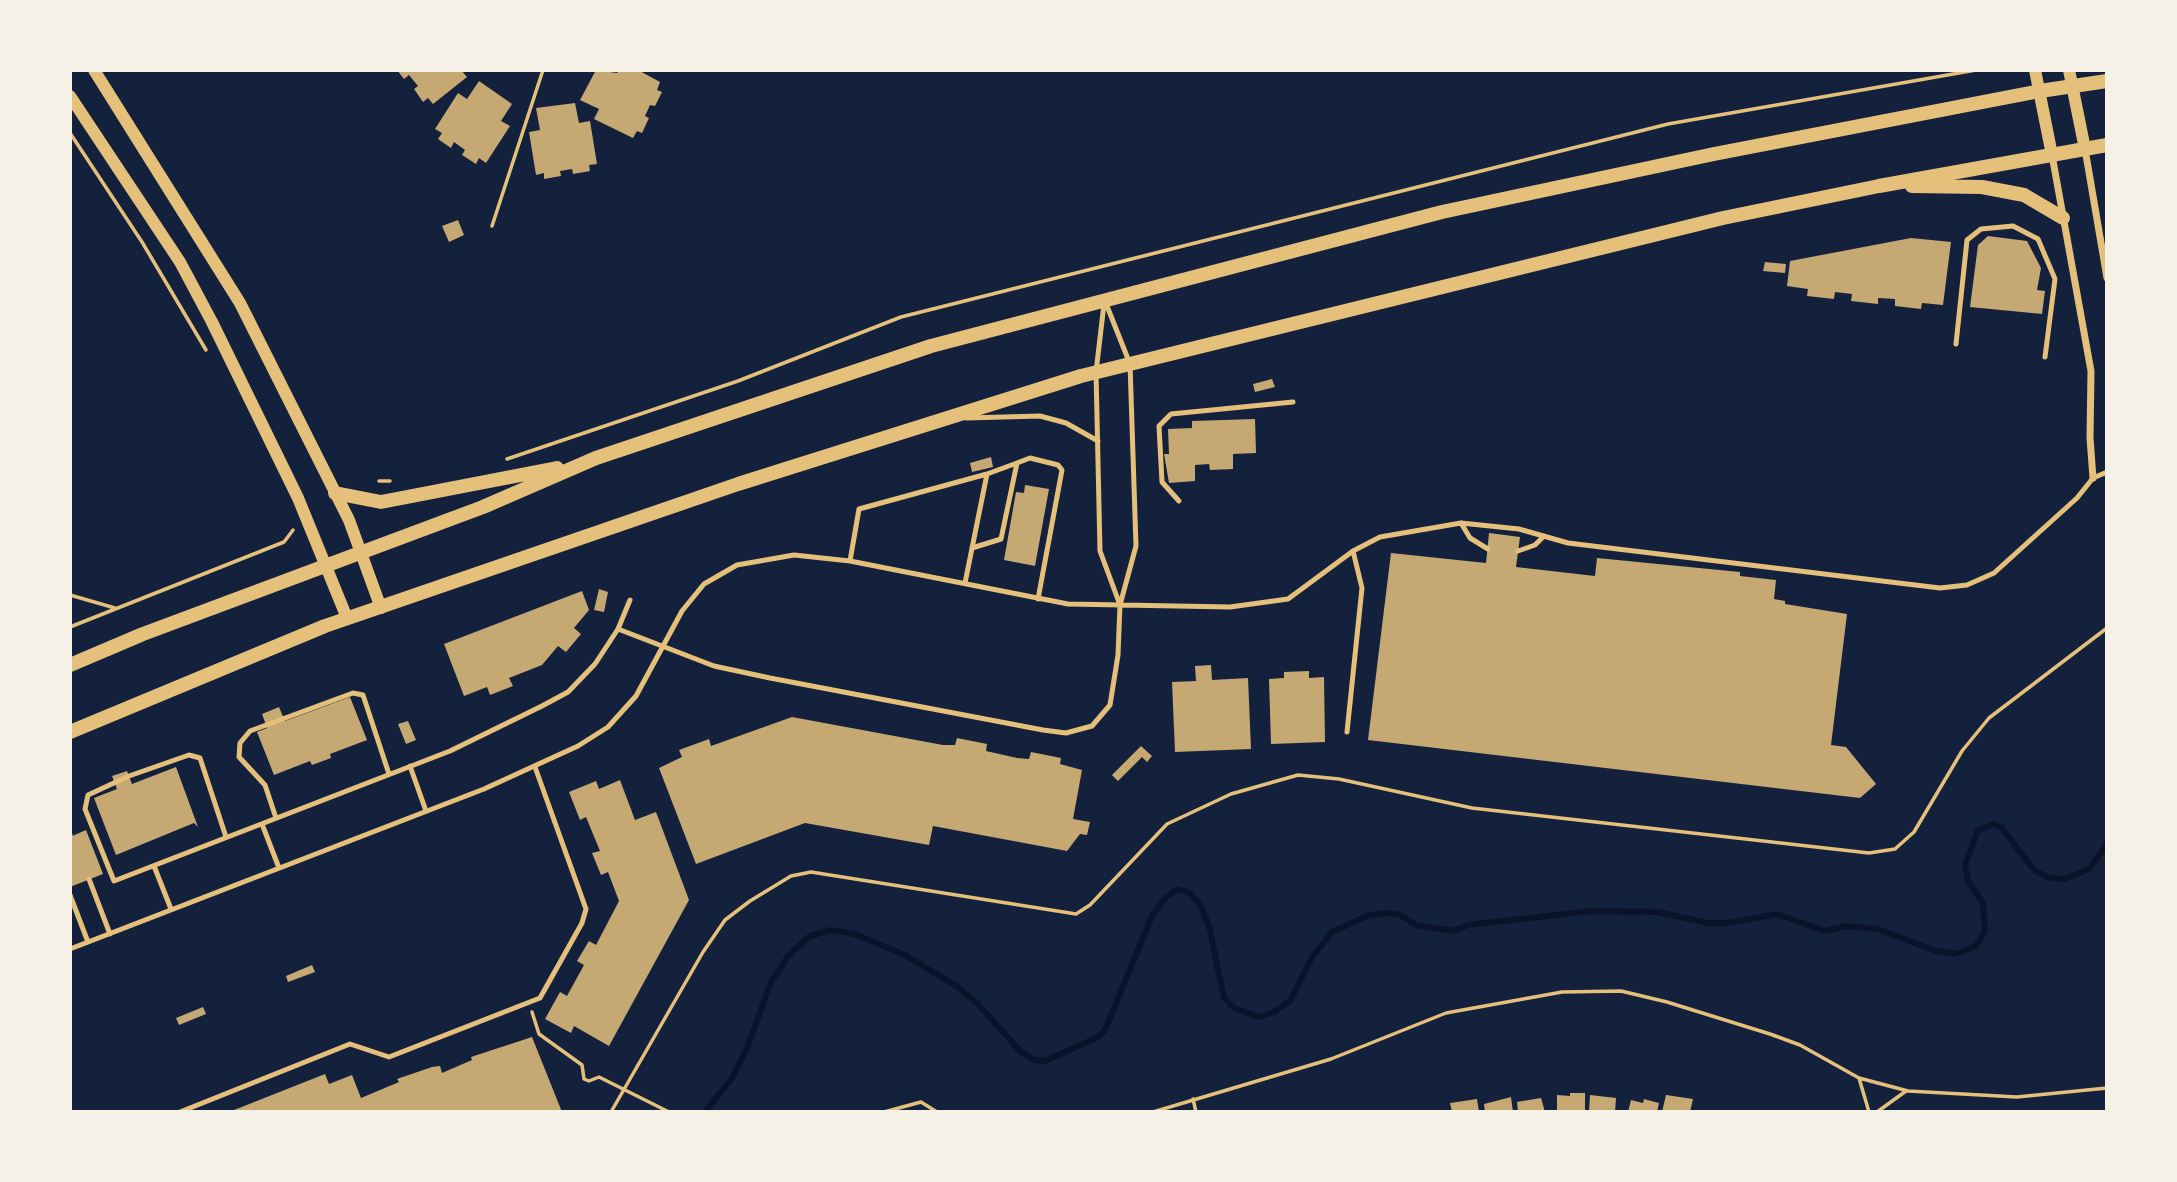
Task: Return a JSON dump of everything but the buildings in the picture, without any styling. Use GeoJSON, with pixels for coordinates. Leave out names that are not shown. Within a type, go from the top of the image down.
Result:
{"type":"FeatureCollection","features":[{"type":"Feature","properties":{"kind":"main road"},"geometry":{"type":"LineString","coordinates":[[70,666],[143,634],[328,567],[596,458],[931,346],[1331,239],[1505,198],[2040,91],[2107,81]]}},
{"type":"Feature","properties":{"kind":"main road"},"geometry":{"type":"LineString","coordinates":[[70,732],[347,618],[738,484],[1096,372],[1723,218],[1879,186],[2107,145]]}},
{"type":"Feature","properties":{"kind":"main road"},"geometry":{"type":"LineString","coordinates":[[1879,186],[1982,187],[2024,195],[2063,218]]}},
{"type":"Feature","properties":{"kind":"main road"},"geometry":{"type":"LineString","coordinates":[[335,493],[381,502],[596,458]]}},
{"type":"Feature","properties":{"kind":"street"},"geometry":{"type":"LineString","coordinates":[[94,70],[240,303],[335,493],[362,553],[381,608]]}},
{"type":"Feature","properties":{"kind":"street"},"geometry":{"type":"LineString","coordinates":[[2035,70],[2091,371],[2090,430],[2093,478]]}},
{"type":"Feature","properties":{"kind":"street"},"geometry":{"type":"LineString","coordinates":[[2069,70],[2107,278]]}},
{"type":"Feature","properties":{"kind":"street"},"geometry":{"type":"LineString","coordinates":[[70,96],[180,262],[254,403],[328,567],[347,618]]}},
{"type":"Feature","properties":{"kind":"lane"},"geometry":{"type":"LineString","coordinates":[[1956,344],[1967,240],[1981,229],[2013,226],[2038,239],[2054,279],[2045,357]]}},
{"type":"Feature","properties":{"kind":"lane"},"geometry":{"type":"LineString","coordinates":[[618,629],[725,669],[1066,733],[1092,726],[1110,705],[1118,655],[1120,605],[1136,546],[1130,364],[1105,301]]}},
{"type":"Feature","properties":{"kind":"lane"},"geometry":{"type":"LineString","coordinates":[[1105,301],[1096,372],[1100,551],[1120,605]]}},
{"type":"Feature","properties":{"kind":"lane"},"geometry":{"type":"LineString","coordinates":[[1179,501],[1163,482],[1159,426],[1171,414],[1293,402]]}},
{"type":"Feature","properties":{"kind":"lane"},"geometry":{"type":"LineString","coordinates":[[946,418],[1040,416],[1066,423],[1098,441]]}},
{"type":"Feature","properties":{"kind":"lane"},"geometry":{"type":"LineString","coordinates":[[850,561],[859,509],[987,474],[1030,458],[1058,464],[1062,470],[1038,599]]}},
{"type":"Feature","properties":{"kind":"lane"},"geometry":{"type":"LineString","coordinates":[[972,548],[1001,539],[1017,463]]}},
{"type":"Feature","properties":{"kind":"lane"},"geometry":{"type":"LineString","coordinates":[[70,949],[426,811],[535,767],[578,746],[608,727],[636,696],[682,611],[704,584],[737,565],[794,555],[850,561],[1068,604],[1230,607],[1288,598],[1353,551],[1380,537],[1461,523],[1519,529],[1568,543],[1940,587],[1967,585],[1994,573],[2093,478],[2107,472]]}},
{"type":"Feature","properties":{"kind":"lane"},"geometry":{"type":"LineString","coordinates":[[965,583],[987,474]]}},
{"type":"Feature","properties":{"kind":"lane"},"geometry":{"type":"LineString","coordinates":[[1461,523],[1470,538],[1488,549]]}},
{"type":"Feature","properties":{"kind":"lane"},"geometry":{"type":"LineString","coordinates":[[1518,551],[1535,545],[1544,536]]}},
{"type":"Feature","properties":{"kind":"lane"},"geometry":{"type":"LineString","coordinates":[[1347,732],[1363,588],[1353,551]]}},
{"type":"Feature","properties":{"kind":"lane"},"geometry":{"type":"LineString","coordinates":[[226,837],[200,758],[189,755],[129,776],[89,795],[85,809],[114,881],[154,866],[450,751],[568,692],[595,664],[618,629],[630,600]]}},
{"type":"Feature","properties":{"kind":"lane"},"geometry":{"type":"LineString","coordinates":[[276,818],[265,785],[239,757],[240,743],[250,731],[353,693],[363,695],[389,774]]}},
{"type":"Feature","properties":{"kind":"lane"},"geometry":{"type":"LineString","coordinates":[[410,766],[426,811]]}},
{"type":"Feature","properties":{"kind":"lane"},"geometry":{"type":"LineString","coordinates":[[180,1112],[351,1044],[389,1057],[540,998],[582,923],[586,909],[535,767]]}},
{"type":"Feature","properties":{"kind":"lane"},"geometry":{"type":"LineString","coordinates":[[262,824],[279,868]]}},
{"type":"Feature","properties":{"kind":"lane"},"geometry":{"type":"LineString","coordinates":[[154,866],[171,909]]}},
{"type":"Feature","properties":{"kind":"lane"},"geometry":{"type":"LineString","coordinates":[[89,879],[110,934]]}},
{"type":"Feature","properties":{"kind":"lane"},"geometry":{"type":"LineString","coordinates":[[70,895],[88,942]]}},
{"type":"Feature","properties":{"kind":"path"},"geometry":{"type":"LineString","coordinates":[[492,226],[543,70]]}},
{"type":"Feature","properties":{"kind":"path"},"geometry":{"type":"LineString","coordinates":[[496,462],[738,381],[901,317],[1668,124],[1976,70]]}},
{"type":"Feature","properties":{"kind":"path"},"geometry":{"type":"LineString","coordinates":[[70,133],[142,242],[208,354]]}},
{"type":"Feature","properties":{"kind":"path"},"geometry":{"type":"LineString","coordinates":[[379,481],[403,480]]}},
{"type":"Feature","properties":{"kind":"path"},"geometry":{"type":"LineString","coordinates":[[70,627],[284,542],[293,532],[290,522]]}},
{"type":"Feature","properties":{"kind":"path"},"geometry":{"type":"LineString","coordinates":[[70,595],[115,608]]}},
{"type":"Feature","properties":{"kind":"path"},"geometry":{"type":"LineString","coordinates":[[611,1112],[703,952],[725,920],[791,876],[811,872],[1076,914],[1090,905],[1167,824],[1231,794],[1298,775],[1339,779],[1472,808],[1869,853],[1895,849],[1914,832],[1962,751],[1989,718],[2107,628]]}},
{"type":"Feature","properties":{"kind":"path"},"geometry":{"type":"LineString","coordinates":[[1153,1112],[1331,1059],[1446,1013],[1562,992],[1621,991],[1711,1014],[1800,1045],[1859,1078],[1908,1091],[2017,1097],[2107,1088]]}},
{"type":"Feature","properties":{"kind":"path"},"geometry":{"type":"LineString","coordinates":[[529,1003],[539,1034],[582,1065],[584,1079],[589,1081],[599,1077],[669,1112]]}},
{"type":"Feature","properties":{"kind":"path"},"geometry":{"type":"LineString","coordinates":[[1859,1078],[1869,1112]]}},
{"type":"Feature","properties":{"kind":"path"},"geometry":{"type":"LineString","coordinates":[[1877,1112],[1890,1100],[1908,1091]]}},
{"type":"Feature","properties":{"kind":"path"},"geometry":{"type":"LineString","coordinates":[[1193,1099],[1196,1112]]}},
{"type":"Feature","properties":{"kind":"path"},"geometry":{"type":"LineString","coordinates":[[884,1112],[921,1102],[937,1112]]}},
{"type":"Feature","properties":{"kind":"waterway"},"geometry":{"type":"LineString","coordinates":[[705,1112],[732,1078],[748,1046],[771,982],[789,955],[810,936],[831,930],[855,934],[905,955],[956,986],[978,1004],[1020,1051],[1034,1060],[1045,1061],[1096,1038],[1105,1030],[1152,916],[1165,898],[1178,889],[1190,893],[1201,907],[1209,926],[1224,998],[1234,1008],[1259,1017],[1274,1012],[1290,1001],[1312,957],[1332,932],[1369,915],[1400,915],[1416,925],[1453,931],[1468,925],[1590,911],[1657,912],[1708,923],[1728,923],[1777,914],[1825,931],[1846,926],[1878,929],[1933,950],[1955,954],[1976,946],[1985,931],[1983,903],[1968,881],[1965,865],[1978,830],[1994,824],[2002,828],[2035,871],[2050,878],[2065,879],[2089,869],[2107,844]]}}]}
